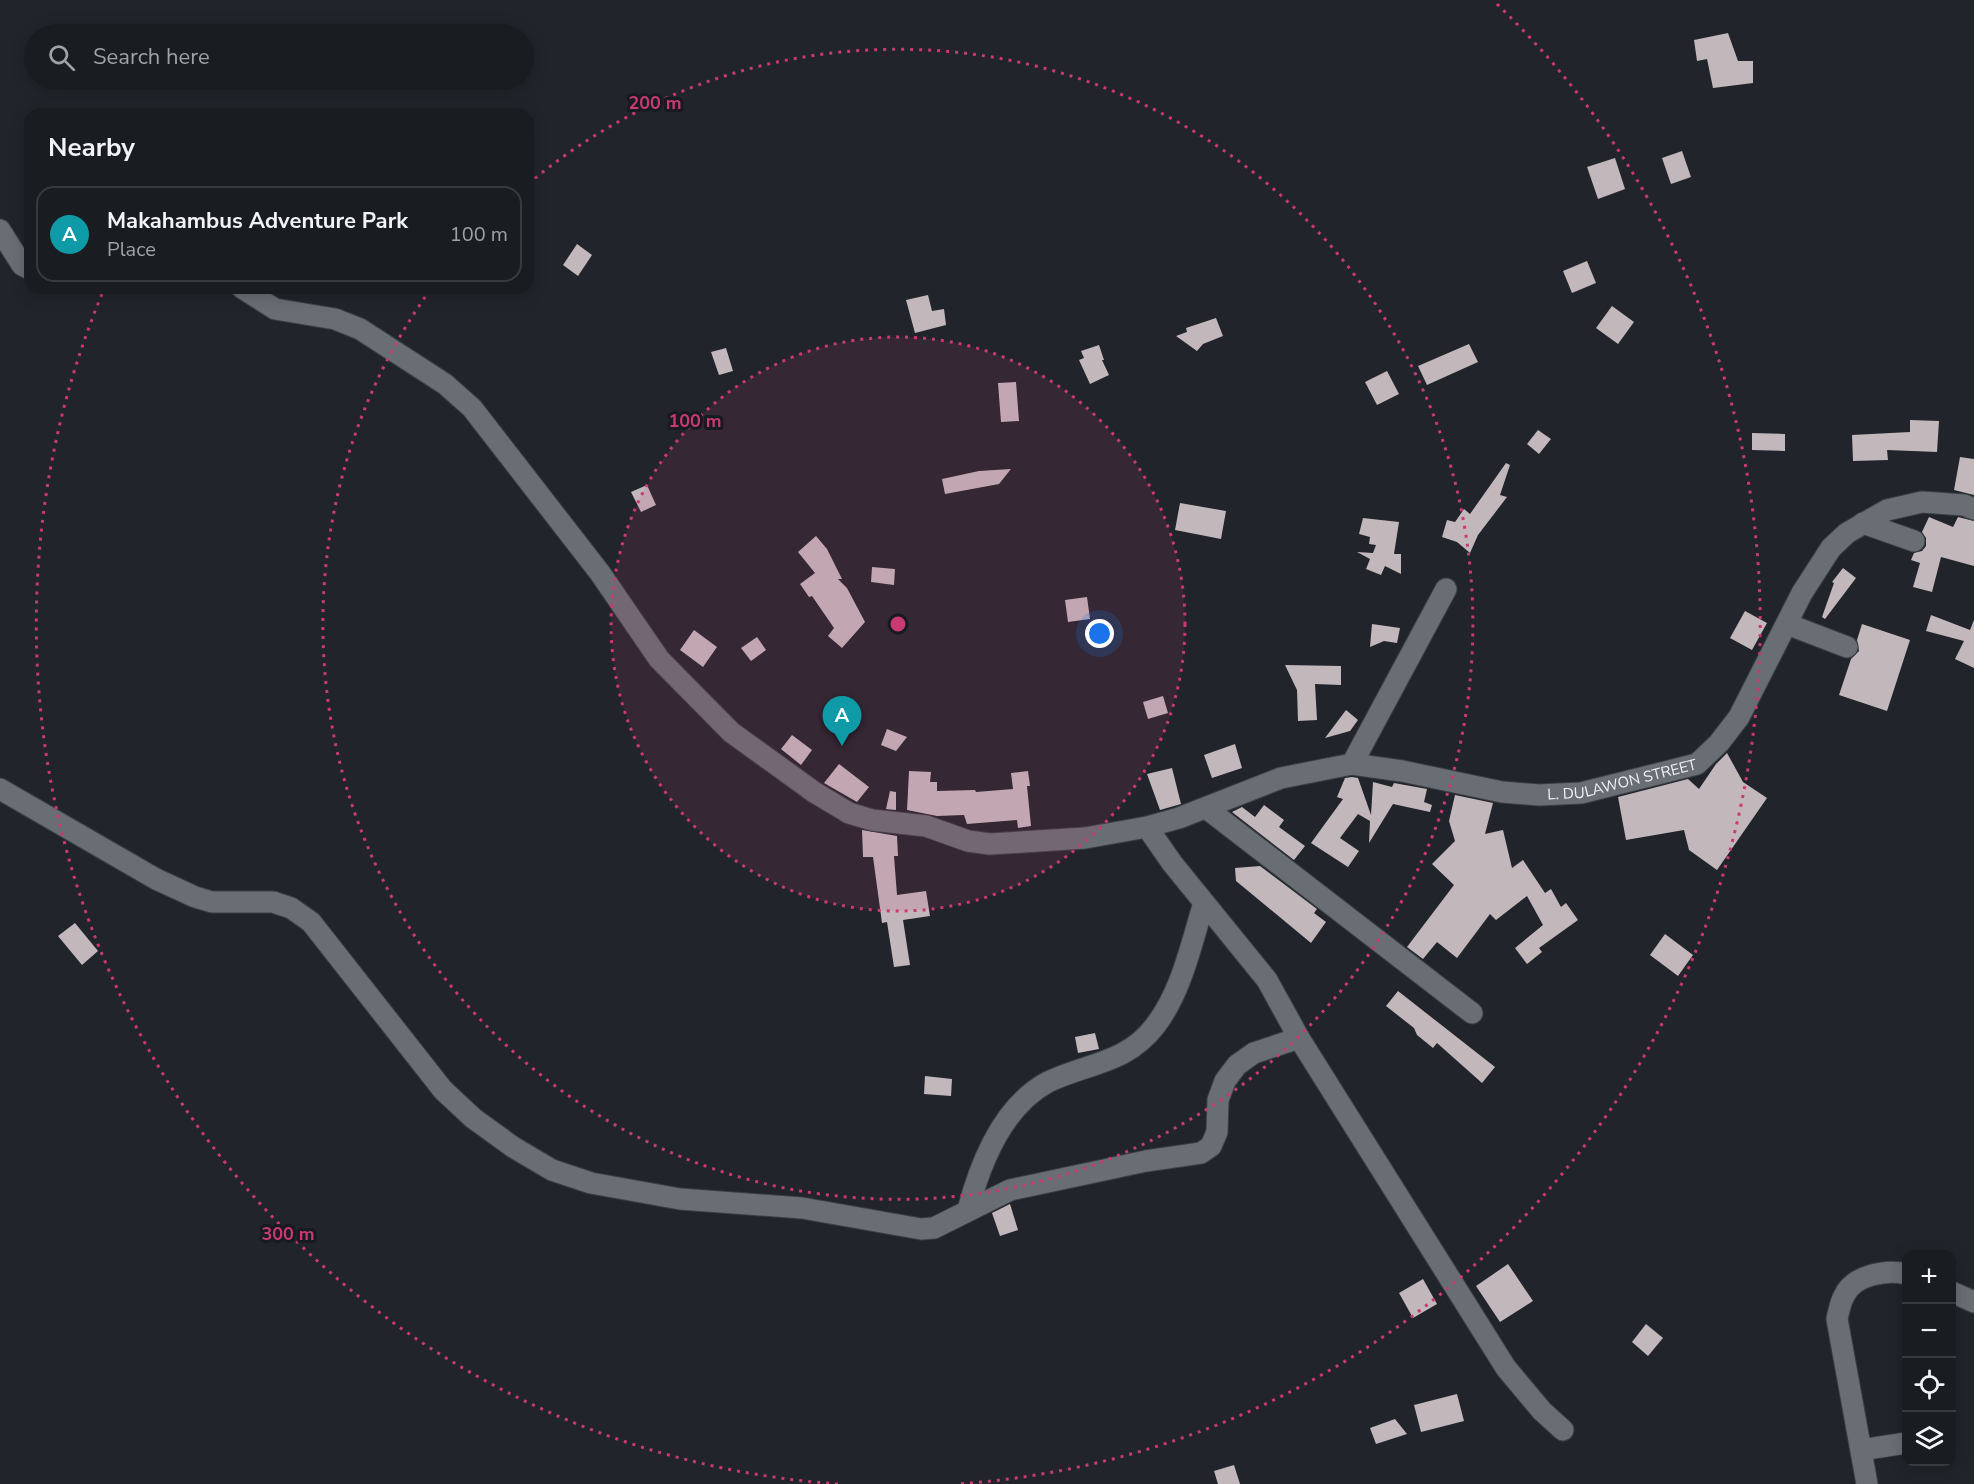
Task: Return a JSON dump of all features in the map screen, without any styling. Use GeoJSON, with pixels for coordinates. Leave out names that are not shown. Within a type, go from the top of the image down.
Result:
{"type":"FeatureCollection","features":[{"type":"Feature","properties":{"kind":"street"},"geometry":{"type":"LineString","coordinates":[[0,230],[24,266]]}},
{"type":"Feature","properties":{"kind":"street","name":"L. DULAWON STREET"},"geometry":{"type":"LineString","coordinates":[[251,294],[275,309],[335,319],[360,329],[415,363],[472,408],[600,573],[659,659],[731,732],[813,792],[849,813],[872,820],[926,826],[968,841],[990,844],[1085,838],[1147,827],[1206,808],[1281,778],[1352,764],[1402,771],[1502,792],[1539,795],[1581,793],[1697,764],[1719,743],[1739,717],[1802,593],[1831,548],[1863,523],[1887,510],[1922,502],[1964,505],[1974,508]]}},
{"type":"Feature","properties":{"kind":"street"},"geometry":{"type":"LineString","coordinates":[[1863,523],[1914,541]]}},
{"type":"Feature","properties":{"kind":"street"},"geometry":{"type":"LineString","coordinates":[[1352,764],[1446,590]]}},
{"type":"Feature","properties":{"kind":"street"},"geometry":{"type":"LineString","coordinates":[[1787,624],[1847,647]]}},
{"type":"Feature","properties":{"kind":"street"},"geometry":{"type":"LineString","coordinates":[[0,789],[156,879],[195,897],[212,902],[273,902],[291,908],[311,922],[443,1089],[473,1118],[513,1147],[552,1170],[591,1183],[680,1199],[802,1208],[921,1229],[944,1225],[968,1210],[1010,1190],[1037,1182],[1146,1161],[1201,1154],[1211,1146],[1217,1132],[1218,1100],[1225,1081],[1237,1065],[1254,1053],[1299,1038]]}},
{"type":"Feature","properties":{"kind":"street"},"geometry":{"type":"LineString","coordinates":[[1206,808],[1472,1013]]}},
{"type":"Feature","properties":{"kind":"street"},"geometry":{"type":"LineString","coordinates":[[1147,827],[1204,903],[1267,980],[1299,1038],[1506,1368],[1542,1411],[1563,1430]]}},
{"type":"Feature","properties":{"kind":"street"},"geometry":{"type":"LineString","coordinates":[[968,1210],[981,1170],[1014,1110],[1048,1082],[1113,1059],[1135,1045],[1155,1026],[1173,995],[1204,903]]}},
{"type":"Feature","properties":{"kind":"street"},"geometry":{"type":"LineString","coordinates":[[1867,1484],[1837,1319],[1844,1295],[1852,1285],[1878,1273],[1902,1274]]}},
{"type":"Feature","properties":{"kind":"street"},"geometry":{"type":"LineString","coordinates":[[1956,1294],[1974,1302]]}},
{"type":"Feature","properties":{"kind":"street"},"geometry":{"type":"LineString","coordinates":[[1861,1450],[1902,1444]]}},
{"type":"Feature","properties":{"kind":"building"},"geometry":{"type":"Polygon","coordinates":[[[1728,33],[1738,61],[1753,61],[1753,83],[1713,88],[1707,59],[1697,61],[1694,40],[1728,33]]]}},
{"type":"Feature","properties":{"kind":"building"},"geometry":{"type":"Polygon","coordinates":[[[1682,151],[1691,177],[1671,184],[1662,158],[1682,151]]]}},
{"type":"Feature","properties":{"kind":"building"},"geometry":{"type":"Polygon","coordinates":[[[1615,158],[1625,189],[1598,199],[1587,167],[1615,158]]]}},
{"type":"Feature","properties":{"kind":"building"},"geometry":{"type":"Polygon","coordinates":[[[577,244],[592,255],[578,276],[563,265],[577,244]]]}},
{"type":"Feature","properties":{"kind":"building"},"geometry":{"type":"Polygon","coordinates":[[[1587,261],[1596,283],[1572,293],[1563,271],[1587,261]]]}},
{"type":"Feature","properties":{"kind":"building"},"geometry":{"type":"Polygon","coordinates":[[[928,295],[932,311],[944,309],[946,325],[915,333],[906,300],[928,295]]]}},
{"type":"Feature","properties":{"kind":"building"},"geometry":{"type":"Polygon","coordinates":[[[1612,306],[1634,322],[1618,344],[1596,328],[1612,306]]]}},
{"type":"Feature","properties":{"kind":"building"},"geometry":{"type":"Polygon","coordinates":[[[1216,318],[1223,336],[1203,344],[1197,351],[1176,336],[1187,332],[1186,328],[1216,318]]]}},
{"type":"Feature","properties":{"kind":"building"},"geometry":{"type":"Polygon","coordinates":[[[1469,344],[1478,362],[1427,385],[1418,366],[1469,344]]]}},
{"type":"Feature","properties":{"kind":"building"},"geometry":{"type":"Polygon","coordinates":[[[1099,345],[1104,360],[1102,360],[1109,375],[1090,384],[1079,360],[1084,358],[1081,351],[1099,345]]]}},
{"type":"Feature","properties":{"kind":"building"},"geometry":{"type":"Polygon","coordinates":[[[726,348],[733,371],[719,375],[711,352],[726,348]]]}},
{"type":"Feature","properties":{"kind":"building"},"geometry":{"type":"Polygon","coordinates":[[[1387,371],[1399,394],[1377,405],[1365,382],[1387,371]]]}},
{"type":"Feature","properties":{"kind":"building"},"geometry":{"type":"Polygon","coordinates":[[[1016,382],[1019,421],[1001,422],[998,383],[1016,382]]]}},
{"type":"Feature","properties":{"kind":"building"},"geometry":{"type":"Polygon","coordinates":[[[1910,420],[1939,421],[1937,452],[1887,450],[1888,460],[1853,461],[1852,435],[1910,432],[1910,420]]]}},
{"type":"Feature","properties":{"kind":"building"},"geometry":{"type":"Polygon","coordinates":[[[1538,430],[1551,439],[1539,454],[1527,444],[1538,430]]]}},
{"type":"Feature","properties":{"kind":"building"},"geometry":{"type":"Polygon","coordinates":[[[1752,433],[1785,434],[1785,451],[1752,450],[1752,433]]]}},
{"type":"Feature","properties":{"kind":"building"},"geometry":{"type":"Polygon","coordinates":[[[1960,457],[1974,459],[1974,495],[1954,490],[1960,457]]]}},
{"type":"Feature","properties":{"kind":"building"},"geometry":{"type":"Polygon","coordinates":[[[1506,463],[1510,465],[1500,495],[1507,497],[1478,535],[1470,553],[1457,542],[1442,537],[1447,520],[1455,522],[1464,509],[1470,514],[1506,463]]]}},
{"type":"Feature","properties":{"kind":"building"},"geometry":{"type":"Polygon","coordinates":[[[1011,469],[999,484],[945,494],[942,479],[979,471],[1011,469]]]}},
{"type":"Feature","properties":{"kind":"building"},"geometry":{"type":"Polygon","coordinates":[[[647,485],[656,505],[641,512],[631,492],[647,485]]]}},
{"type":"Feature","properties":{"kind":"building"},"geometry":{"type":"Polygon","coordinates":[[[1180,503],[1226,511],[1221,539],[1175,530],[1180,503]]]}},
{"type":"Feature","properties":{"kind":"building"},"geometry":{"type":"Polygon","coordinates":[[[1929,517],[1953,527],[1958,517],[1974,521],[1974,566],[1941,557],[1932,592],[1913,587],[1920,563],[1911,560],[1914,553],[1922,551],[1926,546],[1926,538],[1922,532],[1929,517]]]}},
{"type":"Feature","properties":{"kind":"building"},"geometry":{"type":"Polygon","coordinates":[[[1363,518],[1399,522],[1394,554],[1401,554],[1401,574],[1385,566],[1381,575],[1366,569],[1370,559],[1357,552],[1373,553],[1376,545],[1369,544],[1370,537],[1359,534],[1363,518]]]}},
{"type":"Feature","properties":{"kind":"building"},"geometry":{"type":"Polygon","coordinates":[[[816,536],[827,549],[842,579],[838,579],[847,588],[865,622],[842,648],[828,636],[834,628],[812,596],[809,597],[800,584],[815,573],[798,552],[816,536]]]}},
{"type":"Feature","properties":{"kind":"building"},"geometry":{"type":"Polygon","coordinates":[[[872,567],[895,569],[894,585],[871,582],[872,567]]]}},
{"type":"Feature","properties":{"kind":"building"},"geometry":{"type":"Polygon","coordinates":[[[1843,568],[1856,578],[1825,619],[1822,617],[1834,583],[1832,582],[1843,568]]]}},
{"type":"Feature","properties":{"kind":"building"},"geometry":{"type":"Polygon","coordinates":[[[1087,597],[1090,619],[1068,622],[1065,600],[1087,597]]]}},
{"type":"Feature","properties":{"kind":"building"},"geometry":{"type":"Polygon","coordinates":[[[1745,611],[1767,623],[1752,650],[1730,638],[1745,611]]]}},
{"type":"Feature","properties":{"kind":"building"},"geometry":{"type":"Polygon","coordinates":[[[1931,615],[1970,630],[1974,620],[1974,668],[1955,659],[1964,641],[1926,631],[1931,615]]]}},
{"type":"Feature","properties":{"kind":"building"},"geometry":{"type":"Polygon","coordinates":[[[1372,624],[1400,628],[1397,643],[1384,641],[1370,647],[1372,624]]]}},
{"type":"Feature","properties":{"kind":"building"},"geometry":{"type":"Polygon","coordinates":[[[1862,624],[1910,640],[1887,711],[1839,695],[1851,659],[1859,651],[1857,640],[1862,624]]]}},
{"type":"Feature","properties":{"kind":"building"},"geometry":{"type":"Polygon","coordinates":[[[694,630],[717,647],[703,667],[680,650],[694,630]]]}},
{"type":"Feature","properties":{"kind":"building"},"geometry":{"type":"Polygon","coordinates":[[[757,637],[766,650],[751,661],[741,648],[757,637]]]}},
{"type":"Feature","properties":{"kind":"building"},"geometry":{"type":"Polygon","coordinates":[[[1285,665],[1341,666],[1341,685],[1315,684],[1317,720],[1298,721],[1297,690],[1285,665]]]}},
{"type":"Feature","properties":{"kind":"building"},"geometry":{"type":"Polygon","coordinates":[[[1163,696],[1168,713],[1148,719],[1143,702],[1163,696]]]}},
{"type":"Feature","properties":{"kind":"building"},"geometry":{"type":"Polygon","coordinates":[[[1346,710],[1358,720],[1350,731],[1325,738],[1346,710]]]}},
{"type":"Feature","properties":{"kind":"building"},"geometry":{"type":"Polygon","coordinates":[[[887,729],[907,737],[896,751],[881,745],[887,729]]]}},
{"type":"Feature","properties":{"kind":"building"},"geometry":{"type":"Polygon","coordinates":[[[792,735],[812,750],[801,765],[781,749],[792,735]]]}},
{"type":"Feature","properties":{"kind":"building"},"geometry":{"type":"Polygon","coordinates":[[[1235,744],[1242,768],[1212,778],[1204,755],[1235,744]]]}},
{"type":"Feature","properties":{"kind":"building"},"geometry":{"type":"Polygon","coordinates":[[[1727,753],[1743,782],[1767,798],[1717,870],[1689,850],[1684,830],[1626,840],[1618,797],[1688,779],[1699,789],[1716,764],[1727,753]]]}},
{"type":"Feature","properties":{"kind":"building"},"geometry":{"type":"Polygon","coordinates":[[[839,764],[869,787],[857,802],[824,783],[839,764]]]}},
{"type":"Feature","properties":{"kind":"building"},"geometry":{"type":"Polygon","coordinates":[[[1172,768],[1181,804],[1160,810],[1147,774],[1172,768]]]}},
{"type":"Feature","properties":{"kind":"building"},"geometry":{"type":"Polygon","coordinates":[[[909,771],[931,772],[930,782],[937,782],[937,791],[975,790],[976,792],[1013,789],[1011,773],[1028,771],[1030,786],[1027,786],[1031,826],[1018,828],[1017,820],[967,824],[964,815],[937,816],[907,810],[909,771]]]}},
{"type":"Feature","properties":{"kind":"building"},"geometry":{"type":"Polygon","coordinates":[[[1345,778],[1358,778],[1371,815],[1373,782],[1392,787],[1394,783],[1427,789],[1424,802],[1432,805],[1430,812],[1393,804],[1369,843],[1370,821],[1358,814],[1340,838],[1359,851],[1348,867],[1311,843],[1343,799],[1337,797],[1345,778]]]}},
{"type":"Feature","properties":{"kind":"building"},"geometry":{"type":"Polygon","coordinates":[[[890,791],[896,792],[896,810],[886,809],[890,791]]]}},
{"type":"Feature","properties":{"kind":"building"},"geometry":{"type":"Polygon","coordinates":[[[1455,795],[1493,803],[1485,834],[1503,830],[1512,868],[1523,860],[1545,893],[1551,889],[1561,907],[1566,903],[1578,920],[1539,948],[1542,952],[1527,964],[1515,948],[1543,925],[1527,896],[1496,920],[1490,914],[1457,958],[1437,942],[1423,959],[1407,947],[1454,885],[1432,864],[1455,841],[1449,821],[1455,795]]]}},
{"type":"Feature","properties":{"kind":"building"},"geometry":{"type":"Polygon","coordinates":[[[1264,805],[1284,820],[1279,827],[1305,846],[1294,860],[1232,812],[1242,807],[1255,817],[1264,805]]]}},
{"type":"Feature","properties":{"kind":"building"},"geometry":{"type":"Polygon","coordinates":[[[862,830],[897,836],[898,856],[894,856],[897,895],[926,891],[930,916],[903,920],[910,965],[894,967],[887,922],[882,923],[873,857],[863,857],[862,830]]]}},
{"type":"Feature","properties":{"kind":"building"},"geometry":{"type":"Polygon","coordinates":[[[1260,866],[1317,909],[1314,913],[1326,922],[1311,943],[1236,881],[1235,868],[1260,866]]]}},
{"type":"Feature","properties":{"kind":"building"},"geometry":{"type":"Polygon","coordinates":[[[75,923],[98,951],[82,965],[58,936],[75,923]]]}},
{"type":"Feature","properties":{"kind":"building"},"geometry":{"type":"Polygon","coordinates":[[[1665,934],[1693,955],[1678,976],[1650,955],[1665,934]]]}},
{"type":"Feature","properties":{"kind":"building"},"geometry":{"type":"Polygon","coordinates":[[[1398,991],[1495,1067],[1482,1083],[1437,1043],[1433,1048],[1417,1035],[1414,1028],[1386,1006],[1398,991]]]}},
{"type":"Feature","properties":{"kind":"building"},"geometry":{"type":"Polygon","coordinates":[[[1095,1033],[1099,1049],[1078,1053],[1075,1037],[1095,1033]]]}},
{"type":"Feature","properties":{"kind":"building"},"geometry":{"type":"Polygon","coordinates":[[[925,1076],[952,1079],[951,1096],[924,1094],[925,1076]]]}},
{"type":"Feature","properties":{"kind":"building"},"geometry":{"type":"Polygon","coordinates":[[[1010,1204],[1018,1230],[1000,1236],[992,1213],[1010,1204]]]}},
{"type":"Feature","properties":{"kind":"building"},"geometry":{"type":"Polygon","coordinates":[[[1508,1264],[1533,1301],[1500,1322],[1476,1286],[1508,1264]]]}},
{"type":"Feature","properties":{"kind":"building"},"geometry":{"type":"Polygon","coordinates":[[[1423,1279],[1437,1304],[1413,1318],[1399,1293],[1423,1279]]]}},
{"type":"Feature","properties":{"kind":"building"},"geometry":{"type":"Polygon","coordinates":[[[1646,1324],[1663,1338],[1648,1356],[1632,1342],[1646,1324]]]}},
{"type":"Feature","properties":{"kind":"building"},"geometry":{"type":"Polygon","coordinates":[[[1457,1394],[1464,1421],[1421,1432],[1414,1405],[1457,1394]]]}},
{"type":"Feature","properties":{"kind":"building"},"geometry":{"type":"Polygon","coordinates":[[[1395,1419],[1407,1434],[1376,1444],[1370,1428],[1395,1419]]]}},
{"type":"Feature","properties":{"kind":"building"},"geometry":{"type":"Polygon","coordinates":[[[1234,1465],[1240,1484],[1218,1484],[1214,1471],[1234,1465]]]}},
{"type":"Feature","properties":{"kind":"place","name":"Makahambus Adventure Park"},"geometry":{"type":"Point","coordinates":[842,746]}}]}
